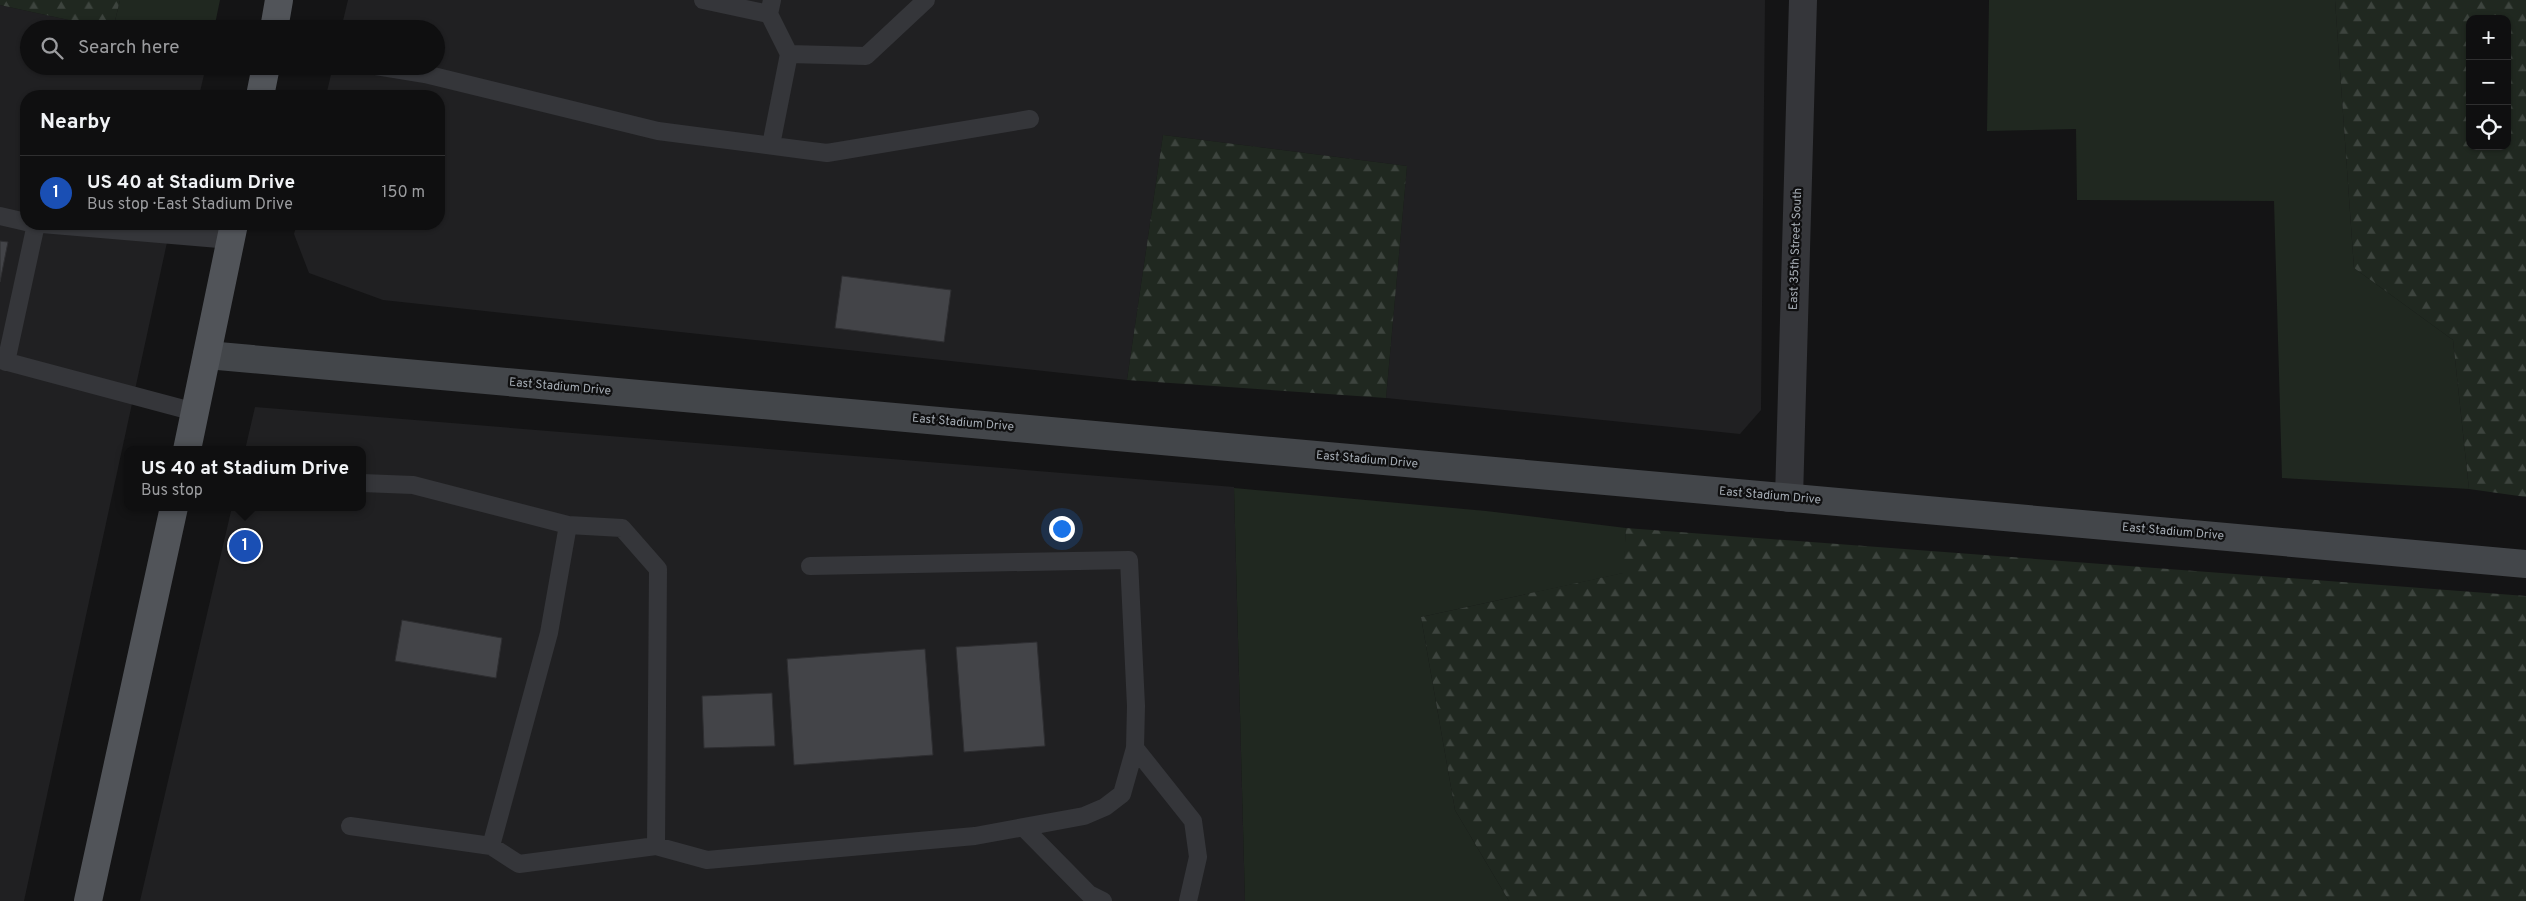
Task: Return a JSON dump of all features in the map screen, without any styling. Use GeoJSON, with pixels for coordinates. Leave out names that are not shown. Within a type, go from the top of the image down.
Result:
{"type":"FeatureCollection","features":[{"type":"Feature","properties":{"kind":"main road"},"geometry":{"type":"LineString","coordinates":[[276,20],[279,0]]}},
{"type":"Feature","properties":{"kind":"main road"},"geometry":{"type":"LineString","coordinates":[[261,90],[264,75]]}},
{"type":"Feature","properties":{"kind":"main road"},"geometry":{"type":"LineString","coordinates":[[188,446],[233,232]]}},
{"type":"Feature","properties":{"kind":"main road","name":"East Stadium Drive"},"geometry":{"type":"LineString","coordinates":[[207,356],[2526,564]]}},
{"type":"Feature","properties":{"kind":"main road"},"geometry":{"type":"LineString","coordinates":[[88,901],[173,511]]}},
{"type":"Feature","properties":{"kind":"street","name":"East 35th Street South"},"geometry":{"type":"LineString","coordinates":[[1789,498],[1803,0]]}},
{"type":"Feature","properties":{"kind":"lane"},"geometry":{"type":"LineString","coordinates":[[703,0],[771,7],[789,54],[771,145]]}},
{"type":"Feature","properties":{"kind":"lane"},"geometry":{"type":"LineString","coordinates":[[789,54],[866,56],[926,0]]}},
{"type":"Feature","properties":{"kind":"lane"},"geometry":{"type":"LineString","coordinates":[[429,75],[658,130],[827,153],[1030,119]]}},
{"type":"Feature","properties":{"kind":"lane"},"geometry":{"type":"LineString","coordinates":[[0,216],[20,221]]}},
{"type":"Feature","properties":{"kind":"lane"},"geometry":{"type":"LineString","coordinates":[[35,230],[3,361],[195,412]]}},
{"type":"Feature","properties":{"kind":"lane"},"geometry":{"type":"LineString","coordinates":[[185,230],[233,232]]}},
{"type":"Feature","properties":{"kind":"lane"},"geometry":{"type":"LineString","coordinates":[[366,483],[414,485],[568,525],[622,528],[658,569],[656,846]]}},
{"type":"Feature","properties":{"kind":"lane"},"geometry":{"type":"LineString","coordinates":[[491,846],[549,633],[568,525]]}},
{"type":"Feature","properties":{"kind":"lane"},"geometry":{"type":"LineString","coordinates":[[350,826],[491,846],[519,864],[656,846],[707,860],[975,836],[1084,816],[1105,807],[1122,794],[1135,748],[1136,706],[1129,560],[810,566]]}},
{"type":"Feature","properties":{"kind":"lane"},"geometry":{"type":"LineString","coordinates":[[1135,748],[1193,821],[1198,857],[1188,901]]}},
{"type":"Feature","properties":{"kind":"lane"},"geometry":{"type":"LineString","coordinates":[[1024,828],[1088,894],[1103,901]]}},
{"type":"Feature","properties":{"kind":"shaded area"},"geometry":{"type":"Polygon","coordinates":[[[348,0],[1765,0],[1761,410],[1740,434],[1386,398],[1407,166],[1163,135],[1127,380],[383,300],[309,273],[294,234],[295,230],[445,230],[445,90],[327,90],[331,75],[445,75],[445,20],[343,20],[348,0]]]}},
{"type":"Feature","properties":{"kind":"shaded area"},"geometry":{"type":"Polygon","coordinates":[[[0,5],[69,20],[20,20],[20,75],[204,75],[200,90],[20,90],[20,230],[170,230],[24,901],[0,901],[0,5]]]}},
{"type":"Feature","properties":{"kind":"shaded area"},"geometry":{"type":"Polygon","coordinates":[[[255,407],[1234,487],[1245,901],[140,901],[231,511],[366,511],[366,446],[246,446],[255,407]]]}},
{"type":"Feature","properties":{"kind":"green space"},"geometry":{"type":"Polygon","coordinates":[[[0,0],[120,0],[115,20],[69,20],[0,5],[0,0]]]}},
{"type":"Feature","properties":{"kind":"green space"},"geometry":{"type":"Polygon","coordinates":[[[120,0],[220,0],[216,20],[115,20],[120,0]]]}},
{"type":"Feature","properties":{"kind":"green space"},"geometry":{"type":"Polygon","coordinates":[[[1989,0],[2335,0],[2354,268],[2453,340],[2469,489],[2282,478],[2274,201],[2077,200],[2076,129],[1987,131],[1989,0]]]}},
{"type":"Feature","properties":{"kind":"green space"},"geometry":{"type":"Polygon","coordinates":[[[2335,0],[2526,0],[2526,497],[2469,489],[2453,340],[2354,268],[2335,0]]]}},
{"type":"Feature","properties":{"kind":"green space"},"geometry":{"type":"Polygon","coordinates":[[[1163,135],[1407,166],[1386,398],[1127,380],[1163,135]]]}},
{"type":"Feature","properties":{"kind":"green space"},"geometry":{"type":"Polygon","coordinates":[[[1234,488],[1486,511],[1626,528],[1624,573],[1421,617],[1455,810],[1509,901],[1245,901],[1234,488]]]}},
{"type":"Feature","properties":{"kind":"green space"},"geometry":{"type":"Polygon","coordinates":[[[1626,528],[2526,596],[2526,901],[1509,901],[1455,810],[1421,617],[1623,573],[1626,528]]]}},
{"type":"Feature","properties":{"kind":"building"},"geometry":{"type":"Polygon","coordinates":[[[0,241],[8,242],[0,282],[0,241]]]}},
{"type":"Feature","properties":{"kind":"building"},"geometry":{"type":"Polygon","coordinates":[[[842,276],[951,290],[944,342],[835,328],[842,276]]]}},
{"type":"Feature","properties":{"kind":"building"},"geometry":{"type":"Polygon","coordinates":[[[402,620],[502,638],[496,678],[395,661],[402,620]]]}},
{"type":"Feature","properties":{"kind":"building"},"geometry":{"type":"Polygon","coordinates":[[[1037,642],[1045,746],[964,752],[956,647],[1037,642]]]}},
{"type":"Feature","properties":{"kind":"building"},"geometry":{"type":"Polygon","coordinates":[[[925,649],[933,755],[794,765],[787,659],[925,649]]]}},
{"type":"Feature","properties":{"kind":"building"},"geometry":{"type":"Polygon","coordinates":[[[772,693],[775,746],[704,748],[702,696],[772,693]]]}},
{"type":"Feature","properties":{"kind":"place","name":"US 40 at Stadium Drive"},"geometry":{"type":"Point","coordinates":[245,546]}}]}
